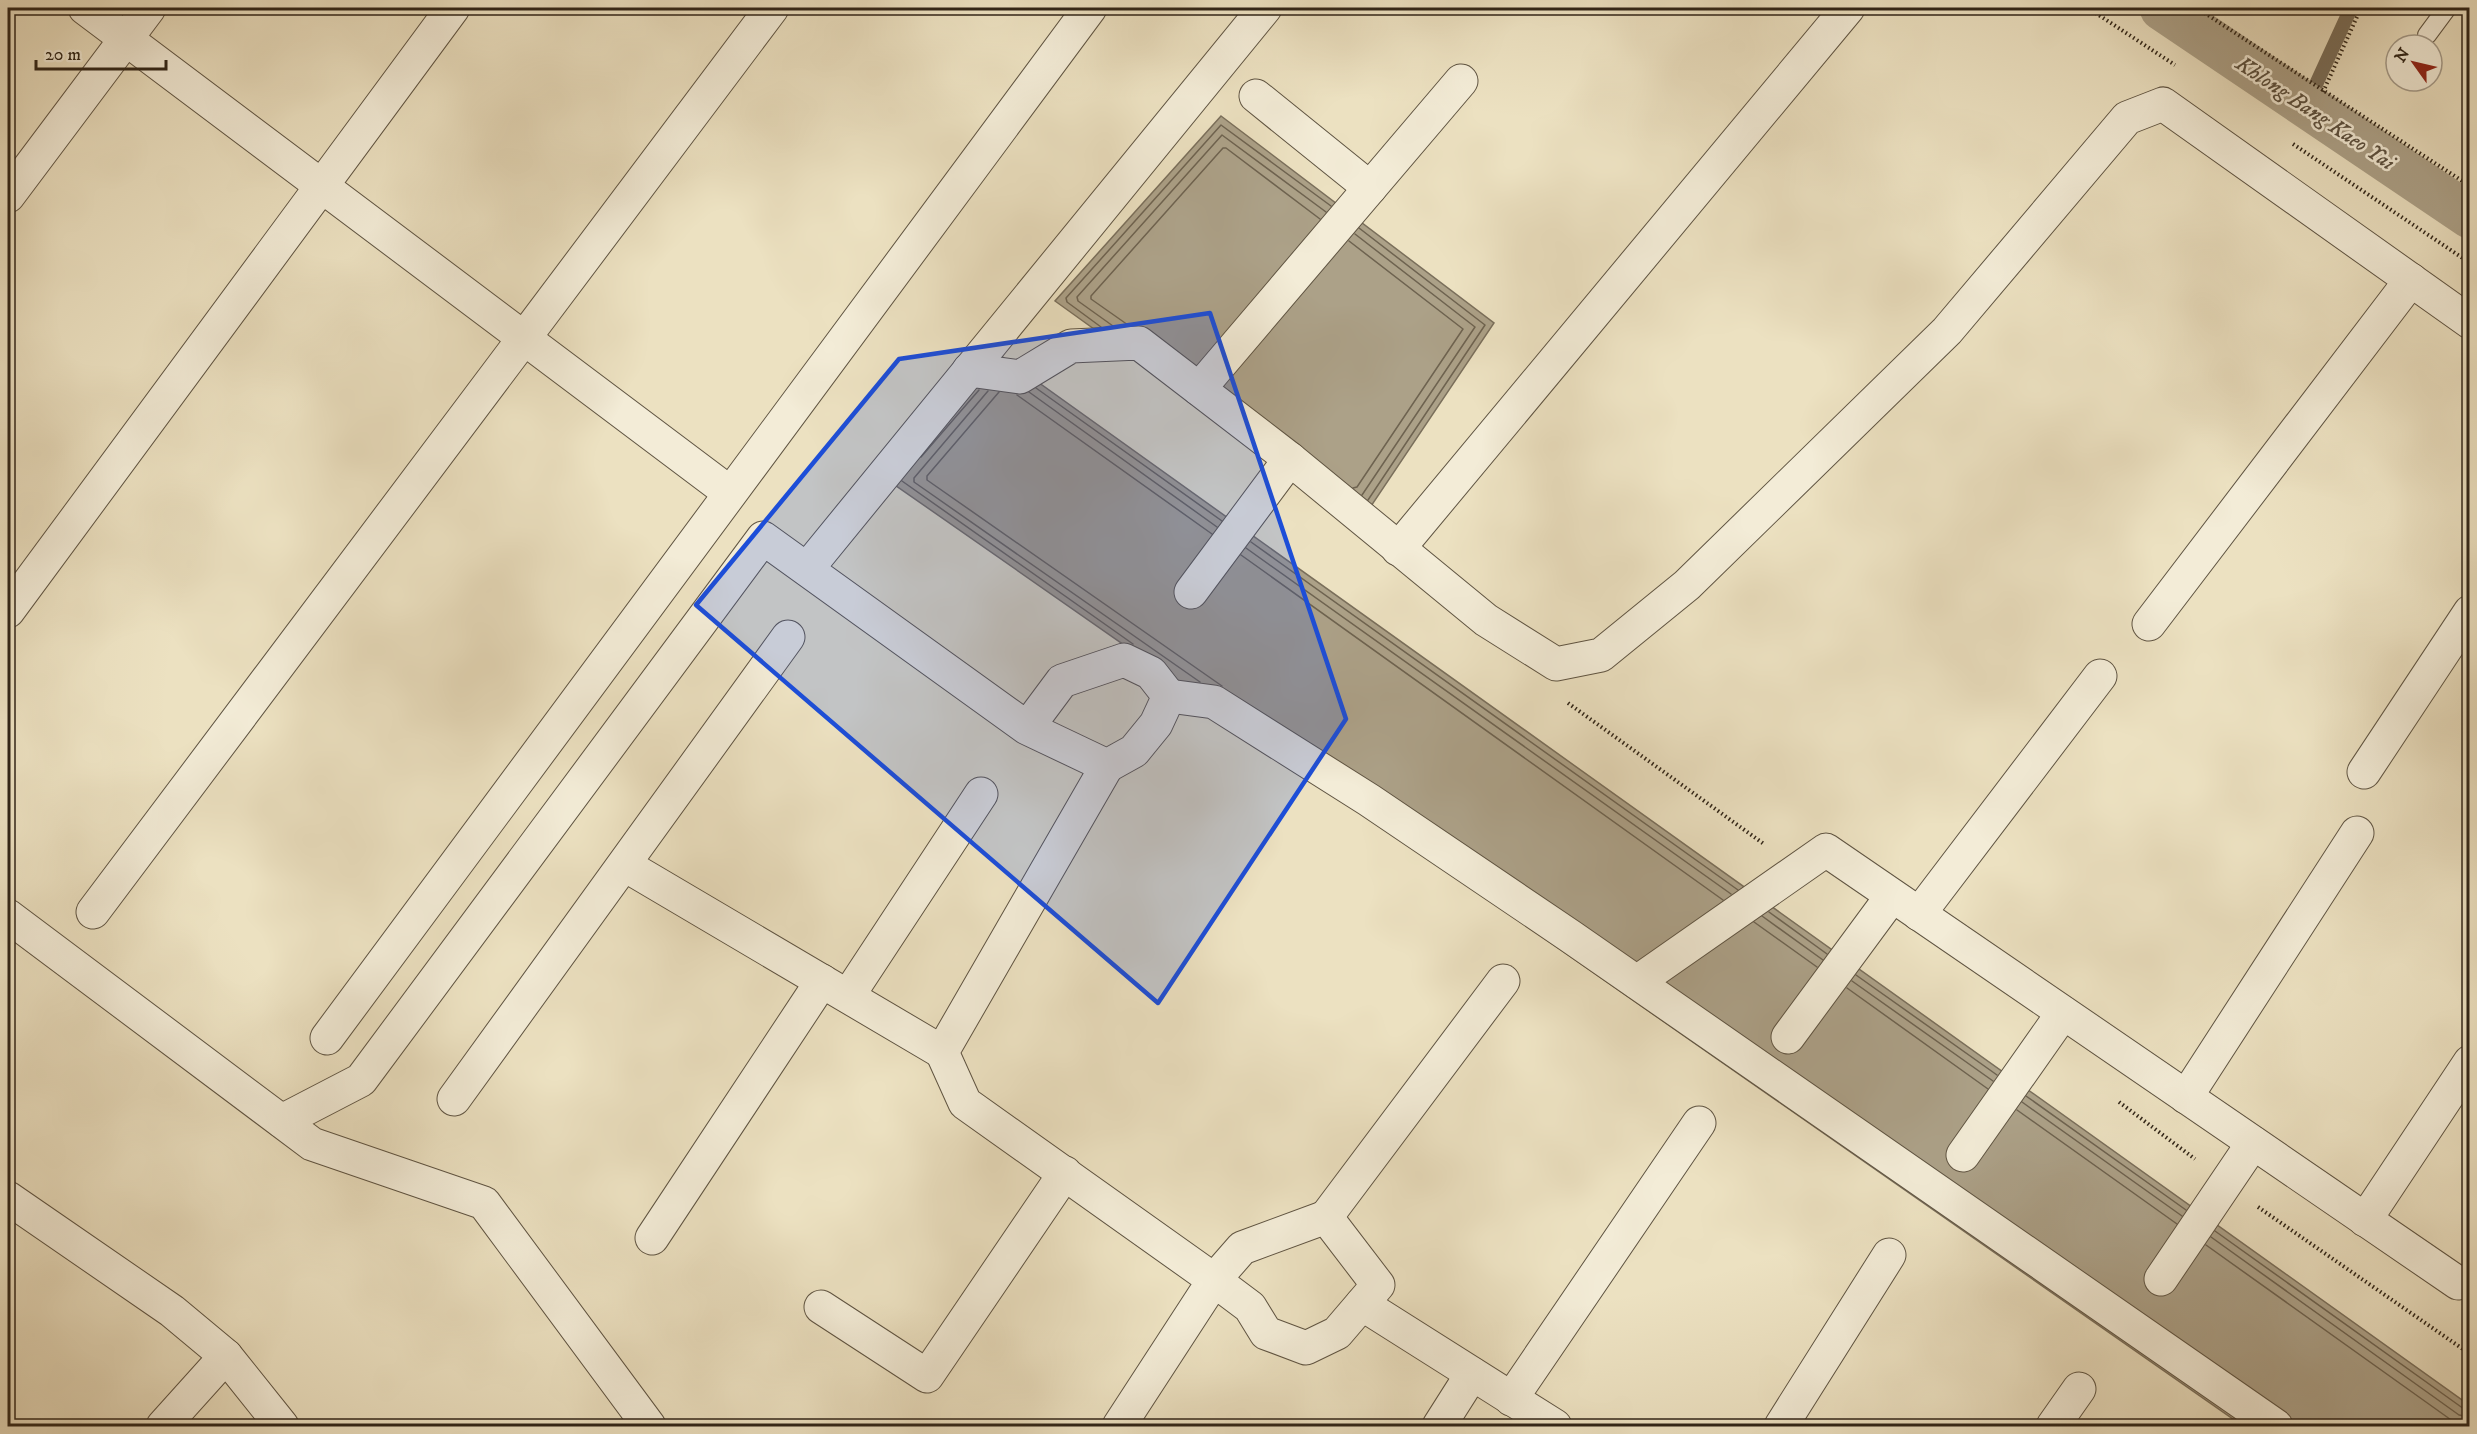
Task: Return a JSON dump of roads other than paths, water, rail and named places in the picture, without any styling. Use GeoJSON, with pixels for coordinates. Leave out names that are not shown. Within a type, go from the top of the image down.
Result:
{"type":"FeatureCollection","features":[{"type":"Feature","properties":{"kind":"street"},"geometry":{"type":"LineString","coordinates":[[85,8],[730,493]]}},
{"type":"Feature","properties":{"kind":"street"},"geometry":{"type":"LineString","coordinates":[[8,196],[149,8]]}},
{"type":"Feature","properties":{"kind":"street"},"geometry":{"type":"LineString","coordinates":[[8,611],[453,8]]}},
{"type":"Feature","properties":{"kind":"street"},"geometry":{"type":"LineString","coordinates":[[93,912],[772,8]]}},
{"type":"Feature","properties":{"kind":"street"},"geometry":{"type":"LineString","coordinates":[[327,1038],[1090,8]]}},
{"type":"Feature","properties":{"kind":"street"},"geometry":{"type":"LineString","coordinates":[[807,569],[1265,8]]}},
{"type":"Feature","properties":{"kind":"street"},"geometry":{"type":"LineString","coordinates":[[1398,549],[1848,8]]}},
{"type":"Feature","properties":{"kind":"street"},"geometry":{"type":"LineString","coordinates":[[1199,389],[1461,81]]}},
{"type":"Feature","properties":{"kind":"street"},"geometry":{"type":"LineString","coordinates":[[1256,96],[1370,188]]}},
{"type":"Feature","properties":{"kind":"street"},"geometry":{"type":"LineString","coordinates":[[969,370],[1020,377],[1071,346],[1139,343],[1290,459],[1486,620],[1556,664],[1601,655],[1687,585],[1947,331],[2127,118],[2163,104],[2469,322]]}},
{"type":"Feature","properties":{"kind":"street"},"geometry":{"type":"LineString","coordinates":[[2149,624],[2411,280]]}},
{"type":"Feature","properties":{"kind":"street"},"geometry":{"type":"LineString","coordinates":[[1191,592],[1290,459]]}},
{"type":"Feature","properties":{"kind":"street"},"geometry":{"type":"LineString","coordinates":[[282,1121],[361,1080],[763,538],[1027,728],[1107,766]]}},
{"type":"Feature","properties":{"kind":"street"},"geometry":{"type":"LineString","coordinates":[[2364,772],[2469,612]]}},
{"type":"Feature","properties":{"kind":"street"},"geometry":{"type":"LineString","coordinates":[[454,1099],[788,637]]}},
{"type":"Feature","properties":{"kind":"street"},"geometry":{"type":"LineString","coordinates":[[1027,728],[1062,681],[1124,660],[1151,673],[1168,696],[1214,702],[1369,800],[1637,982],[2276,1426]]}},
{"type":"Feature","properties":{"kind":"street"},"geometry":{"type":"LineString","coordinates":[[1919,914],[2100,676]]}},
{"type":"Feature","properties":{"kind":"street"},"geometry":{"type":"LineString","coordinates":[[942,1052],[1107,766],[1134,752],[1156,724],[1168,696]]}},
{"type":"Feature","properties":{"kind":"street"},"geometry":{"type":"LineString","coordinates":[[651,1238],[981,794]]}},
{"type":"Feature","properties":{"kind":"street"},"geometry":{"type":"LineString","coordinates":[[2186,1097],[2357,833]]}},
{"type":"Feature","properties":{"kind":"street"},"geometry":{"type":"LineString","coordinates":[[1637,982],[1826,850],[2458,1283]]}},
{"type":"Feature","properties":{"kind":"street"},"geometry":{"type":"LineString","coordinates":[[625,865],[942,1052],[965,1103],[1250,1307],[1266,1333],[1306,1348],[1337,1333],[1378,1285],[1326,1216]]}},
{"type":"Feature","properties":{"kind":"street"},"geometry":{"type":"LineString","coordinates":[[1788,1038],[1892,896]]}},
{"type":"Feature","properties":{"kind":"street"},"geometry":{"type":"LineString","coordinates":[[8,916],[312,1144],[484,1203],[649,1426]]}},
{"type":"Feature","properties":{"kind":"street"},"geometry":{"type":"LineString","coordinates":[[1119,1426],[1214,1280],[1242,1248],[1326,1216],[1503,981]]}},
{"type":"Feature","properties":{"kind":"street"},"geometry":{"type":"LineString","coordinates":[[1963,1155],[2064,1013]]}},
{"type":"Feature","properties":{"kind":"street"},"geometry":{"type":"LineString","coordinates":[[2365,1220],[2469,1062]]}},
{"type":"Feature","properties":{"kind":"street"},"geometry":{"type":"LineString","coordinates":[[1511,1399],[1699,1122]]}},
{"type":"Feature","properties":{"kind":"street"},"geometry":{"type":"LineString","coordinates":[[2161,1280],[2253,1143]]}},
{"type":"Feature","properties":{"kind":"street"},"geometry":{"type":"LineString","coordinates":[[821,1307],[927,1376],[1065,1173]]}},
{"type":"Feature","properties":{"kind":"street"},"geometry":{"type":"LineString","coordinates":[[8,1201],[172,1311],[226,1356],[282,1426]]}},
{"type":"Feature","properties":{"kind":"street"},"geometry":{"type":"LineString","coordinates":[[1781,1426],[1889,1255]]}},
{"type":"Feature","properties":{"kind":"street"},"geometry":{"type":"LineString","coordinates":[[1362,1304],[1555,1426]]}},
{"type":"Feature","properties":{"kind":"street"},"geometry":{"type":"LineString","coordinates":[[163,1426],[226,1356]]}},
{"type":"Feature","properties":{"kind":"street"},"geometry":{"type":"LineString","coordinates":[[1439,1426],[1472,1374]]}},
{"type":"Feature","properties":{"kind":"street"},"geometry":{"type":"LineString","coordinates":[[2054,1426],[2079,1389]]}},
{"type":"Feature","properties":{"kind":"lane"},"geometry":{"type":"LineString","coordinates":[[2428,33],[2447,8]]}},
{"type":"Feature","properties":{"kind":"water"},"geometry":{"type":"Polygon","coordinates":[[[1221,116],[1494,323],[1361,521],[1055,301],[1221,116]]]}},
{"type":"Feature","properties":{"kind":"water"},"geometry":{"type":"Polygon","coordinates":[[[1000,355],[2469,1405],[2469,1426],[2243,1426],[892,483],[1000,355]]]}},
{"type":"Feature","properties":{"kind":"waterway","name":"Khlong Bang Kaeo Yai"},"geometry":{"type":"LineString","coordinates":[[2162,8],[2470,216]]}},
{"type":"Feature","properties":{"kind":"waterway"},"geometry":{"type":"LineString","coordinates":[[2307,104],[2351,8]]}}]}
